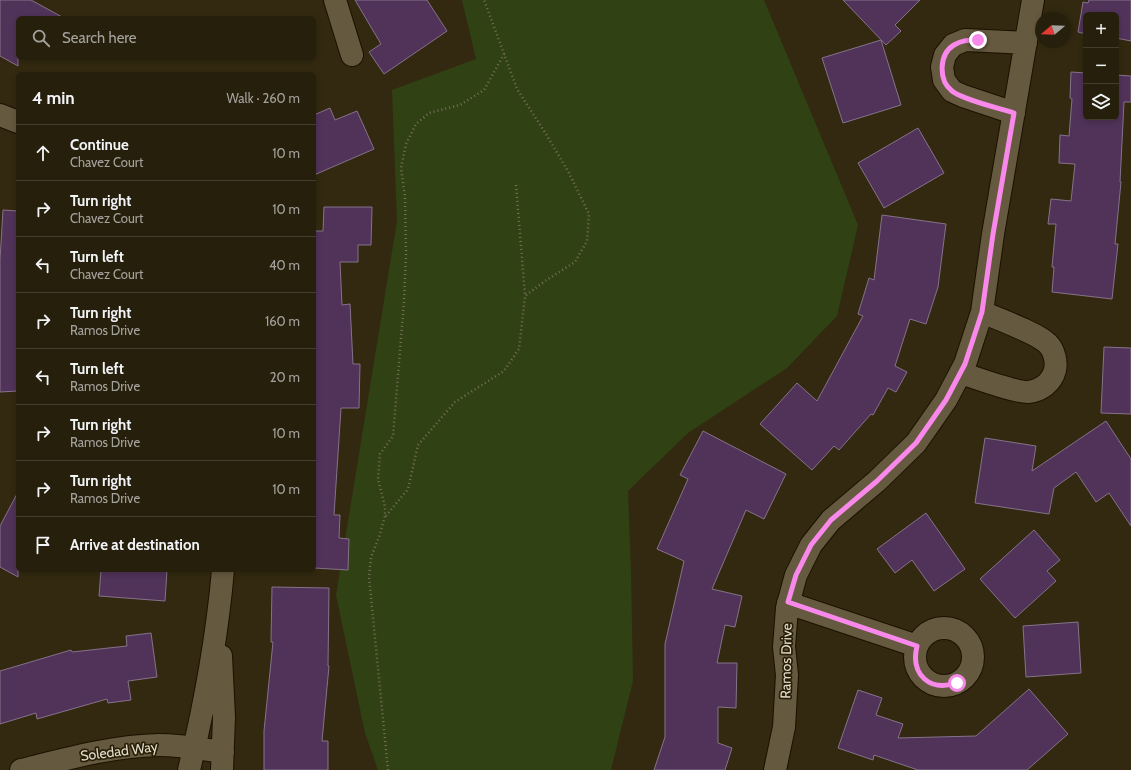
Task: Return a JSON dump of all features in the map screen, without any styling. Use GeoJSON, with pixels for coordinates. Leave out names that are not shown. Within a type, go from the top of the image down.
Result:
{"type":"FeatureCollection","features":[{"type":"Feature","properties":{"kind":"street"},"geometry":{"type":"LineString","coordinates":[[335,0],[352,55]]}},
{"type":"Feature","properties":{"kind":"street","name":"Ramos Drive"},"geometry":{"type":"LineString","coordinates":[[775,770],[784,727],[787,675],[784,647],[788,602],[796,575],[811,545],[831,520],[877,481],[916,443],[946,400],[965,364],[982,312],[993,234],[1034,0]]}},
{"type":"Feature","properties":{"kind":"street"},"geometry":{"type":"LineString","coordinates":[[1014,113],[963,96],[952,90],[944,80],[942,67],[945,55],[953,45],[965,40],[1026,44]]}},
{"type":"Feature","properties":{"kind":"street"},"geometry":{"type":"LineString","coordinates":[[0,115],[16,121]]}},
{"type":"Feature","properties":{"kind":"street"},"geometry":{"type":"LineString","coordinates":[[960,373],[1027,392],[1040,389],[1050,381],[1055,370],[1055,356],[1049,345],[1039,337],[982,312]]}},
{"type":"Feature","properties":{"kind":"street","name":"Soledad Way"},"geometry":{"type":"LineString","coordinates":[[189,770],[201,720],[220,608],[223,572]]}},
{"type":"Feature","properties":{"kind":"street"},"geometry":{"type":"LineString","coordinates":[[788,602],[917,646]]}},
{"type":"Feature","properties":{"kind":"street","name":"Soledad Way"},"geometry":{"type":"LineString","coordinates":[[21,770],[102,751],[160,745],[194,748],[222,761],[224,718],[220,608]]}},
{"type":"Feature","properties":{"kind":"path"},"geometry":{"type":"LineString","coordinates":[[484,0],[517,89],[550,140],[569,173],[589,214],[587,241],[575,262],[525,296]]}},
{"type":"Feature","properties":{"kind":"path"},"geometry":{"type":"LineString","coordinates":[[388,770],[369,577],[371,557],[385,516],[385,508],[378,479],[380,454],[393,436],[404,302],[406,254],[405,197],[401,168],[406,144],[416,124],[430,113],[460,105],[484,90],[504,54]]}},
{"type":"Feature","properties":{"kind":"path"},"geometry":{"type":"LineString","coordinates":[[385,516],[408,489],[418,446],[455,402],[504,370],[519,349],[525,296],[516,185]]}},
{"type":"Feature","properties":{"kind":"green space"},"geometry":{"type":"Polygon","coordinates":[[[462,0],[764,0],[858,225],[837,316],[787,368],[688,433],[628,491],[633,681],[611,770],[378,770],[365,733],[336,595],[397,221],[392,90],[476,59],[462,0]]]}},
{"type":"Feature","properties":{"kind":"building"},"geometry":{"type":"Polygon","coordinates":[[[0,0],[31,0],[60,16],[16,16],[16,60],[18,60],[18,66],[0,56],[0,0]]]}},
{"type":"Feature","properties":{"kind":"building"},"geometry":{"type":"Polygon","coordinates":[[[355,0],[427,0],[447,31],[384,74],[369,52],[381,44],[355,0]]]}},
{"type":"Feature","properties":{"kind":"building"},"geometry":{"type":"Polygon","coordinates":[[[843,0],[920,0],[895,25],[901,31],[886,45],[843,0]]]}},
{"type":"Feature","properties":{"kind":"building"},"geometry":{"type":"Polygon","coordinates":[[[1089,0],[1131,0],[1131,41],[1119,39],[1119,12],[1083,12],[1083,33],[1078,32],[1083,2],[1088,3],[1089,0]]]}},
{"type":"Feature","properties":{"kind":"building"},"geometry":{"type":"Polygon","coordinates":[[[881,40],[901,105],[843,123],[822,58],[881,40]]]}},
{"type":"Feature","properties":{"kind":"building"},"geometry":{"type":"Polygon","coordinates":[[[1071,72],[1083,73],[1083,120],[1119,120],[1119,75],[1131,76],[1131,102],[1124,102],[1121,182],[1115,244],[1118,244],[1112,299],[1052,292],[1054,267],[1052,267],[1056,224],[1048,224],[1051,199],[1071,201],[1075,164],[1059,163],[1060,135],[1069,136],[1072,99],[1070,98],[1071,72]]]}},
{"type":"Feature","properties":{"kind":"building"},"geometry":{"type":"Polygon","coordinates":[[[330,108],[335,120],[357,111],[374,149],[316,174],[316,114],[330,108]]]}},
{"type":"Feature","properties":{"kind":"building"},"geometry":{"type":"Polygon","coordinates":[[[918,128],[944,173],[884,208],[858,163],[918,128]]]}},
{"type":"Feature","properties":{"kind":"building"},"geometry":{"type":"Polygon","coordinates":[[[324,207],[372,207],[371,245],[358,245],[358,262],[340,262],[342,305],[350,304],[353,364],[360,364],[359,408],[341,408],[334,515],[340,515],[339,538],[349,539],[348,570],[316,568],[316,231],[323,231],[324,207]]]}},
{"type":"Feature","properties":{"kind":"building"},"geometry":{"type":"Polygon","coordinates":[[[3,210],[16,211],[16,391],[0,392],[0,260],[3,210]]]}},
{"type":"Feature","properties":{"kind":"building"},"geometry":{"type":"Polygon","coordinates":[[[882,215],[946,224],[938,287],[926,324],[910,319],[895,366],[907,372],[896,392],[888,388],[873,415],[871,414],[839,450],[834,446],[812,470],[760,424],[797,383],[817,401],[863,316],[858,314],[869,278],[874,280],[882,215]]]}},
{"type":"Feature","properties":{"kind":"building"},"geometry":{"type":"Polygon","coordinates":[[[1104,347],[1131,348],[1131,414],[1101,413],[1104,347]]]}},
{"type":"Feature","properties":{"kind":"building"},"geometry":{"type":"Polygon","coordinates":[[[1106,421],[1131,459],[1131,526],[1109,493],[1096,502],[1076,472],[1054,488],[1049,514],[975,503],[985,438],[1036,446],[1032,471],[1106,421]]]}},
{"type":"Feature","properties":{"kind":"building"},"geometry":{"type":"Polygon","coordinates":[[[703,431],[786,474],[764,519],[746,510],[712,589],[742,596],[735,627],[725,625],[717,663],[737,663],[736,708],[718,707],[718,743],[732,748],[725,770],[654,770],[665,737],[665,644],[684,561],[657,549],[688,479],[680,475],[703,431]]]}},
{"type":"Feature","properties":{"kind":"building"},"geometry":{"type":"Polygon","coordinates":[[[16,496],[16,572],[18,572],[18,577],[0,567],[0,526],[16,496]]]}},
{"type":"Feature","properties":{"kind":"building"},"geometry":{"type":"Polygon","coordinates":[[[926,513],[965,569],[934,591],[912,560],[895,573],[877,549],[926,513]]]}},
{"type":"Feature","properties":{"kind":"building"},"geometry":{"type":"Polygon","coordinates":[[[1034,530],[1060,560],[1047,571],[1056,581],[1015,618],[980,579],[1034,530]]]}},
{"type":"Feature","properties":{"kind":"building"},"geometry":{"type":"Polygon","coordinates":[[[101,572],[167,572],[165,601],[99,596],[101,572]]]}},
{"type":"Feature","properties":{"kind":"building"},"geometry":{"type":"Polygon","coordinates":[[[272,587],[329,588],[329,666],[322,741],[328,741],[328,770],[264,770],[264,731],[273,642],[271,642],[272,587]]]}},
{"type":"Feature","properties":{"kind":"building"},"geometry":{"type":"Polygon","coordinates":[[[1078,622],[1081,673],[1026,677],[1023,626],[1078,622]]]}},
{"type":"Feature","properties":{"kind":"building"},"geometry":{"type":"Polygon","coordinates":[[[151,633],[157,677],[128,681],[131,700],[108,703],[107,699],[37,719],[36,713],[0,724],[0,671],[71,650],[72,652],[127,646],[126,636],[151,633]]]}},
{"type":"Feature","properties":{"kind":"building"},"geometry":{"type":"Polygon","coordinates":[[[1029,689],[1068,734],[1027,770],[918,770],[874,755],[873,760],[838,748],[858,690],[882,698],[876,715],[903,724],[898,738],[976,736],[1029,689]]]}},
{"type":"Feature","properties":{"kind":"route"},"geometry":{"type":"LineString","coordinates":[[957,683],[948,686],[938,686],[928,682],[921,675],[916,666],[915,656],[917,646],[788,602],[796,575],[811,545],[831,520],[877,481],[916,443],[946,400],[965,364],[982,312],[993,234],[1014,113],[963,96],[952,90],[944,80],[942,67],[945,55],[953,45],[965,40],[978,40]]}}]}
